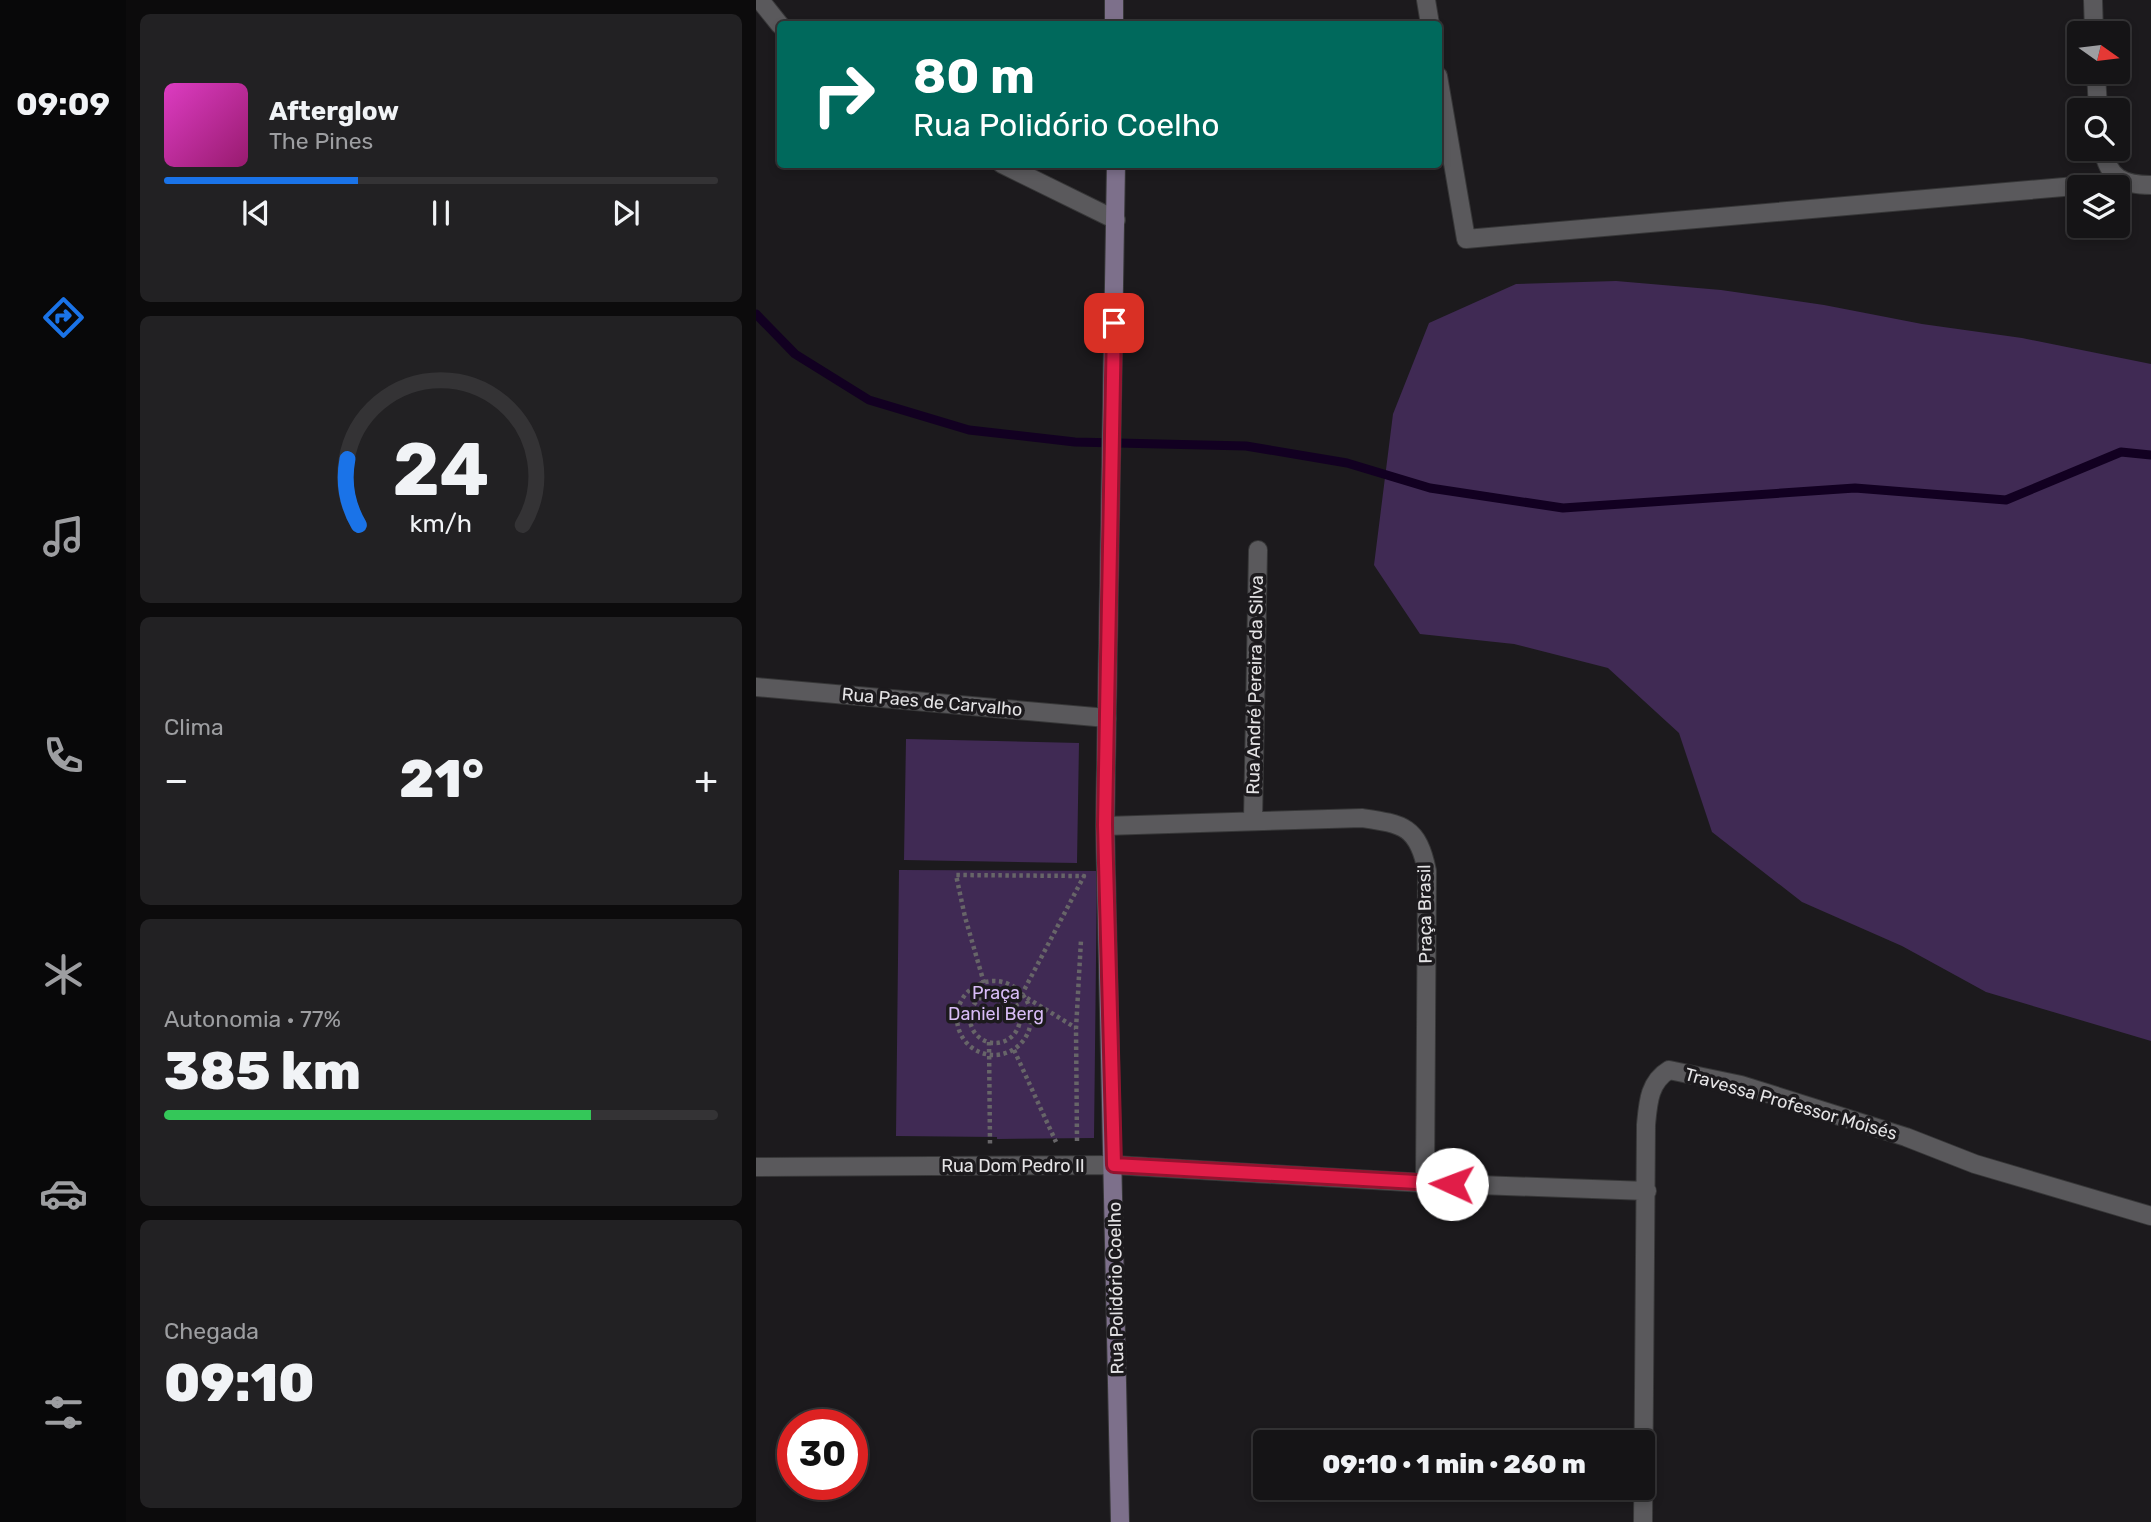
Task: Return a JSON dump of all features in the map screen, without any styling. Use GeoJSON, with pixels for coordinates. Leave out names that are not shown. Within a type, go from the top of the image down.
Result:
{"type":"FeatureCollection","features":[{"type":"Feature","properties":{"kind":"street"},"geometry":{"type":"LineString","coordinates":[[760,0],[777,21]]}},
{"type":"Feature","properties":{"kind":"street"},"geometry":{"type":"LineString","coordinates":[[1114,0],[1114,21]]}},
{"type":"Feature","properties":{"kind":"street"},"geometry":{"type":"LineString","coordinates":[[1426,0],[1430,21]]}},
{"type":"Feature","properties":{"kind":"street"},"geometry":{"type":"LineString","coordinates":[[2093,0],[2094,21]]}},
{"type":"Feature","properties":{"kind":"street"},"geometry":{"type":"LineString","coordinates":[[1442,99],[1466,239],[2067,187]]}},
{"type":"Feature","properties":{"kind":"street"},"geometry":{"type":"LineString","coordinates":[[1010,168],[1116,220]]}},
{"type":"Feature","properties":{"kind":"street","name":"Rua Polidório Coelho"},"geometry":{"type":"LineString","coordinates":[[1116,168],[1105,825],[1120,1522]]}},
{"type":"Feature","properties":{"kind":"street"},"geometry":{"type":"LineString","coordinates":[[2130,183],[2151,185]]}},
{"type":"Feature","properties":{"kind":"street","name":"Rua André Pereira da Silva"},"geometry":{"type":"LineString","coordinates":[[1253,820],[1258,550]]}},
{"type":"Feature","properties":{"kind":"street","name":"Rua Paes de Carvalho"},"geometry":{"type":"LineString","coordinates":[[756,687],[1107,718]]}},
{"type":"Feature","properties":{"kind":"street","name":"Praça Brasil"},"geometry":{"type":"LineString","coordinates":[[1105,825],[1362,818],[1396,823],[1413,835],[1422,848],[1427,871],[1425,1183]]}},
{"type":"Feature","properties":{"kind":"street","name":"Travessa Professor Moisés"},"geometry":{"type":"LineString","coordinates":[[1643,1522],[1648,1101],[1659,1076],[1669,1070],[1741,1086],[1906,1137],[1975,1164],[2151,1216]]}},
{"type":"Feature","properties":{"kind":"street","name":"Rua Dom Pedro II"},"geometry":{"type":"LineString","coordinates":[[756,1167],[1114,1165],[1425,1183],[1647,1191]]}},
{"type":"Feature","properties":{"kind":"path"},"geometry":{"type":"LineString","coordinates":[[1083,890],[1084,863]]}},
{"type":"Feature","properties":{"kind":"path"},"geometry":{"type":"LineString","coordinates":[[984,983],[965,917],[957,875],[1084,876]]}},
{"type":"Feature","properties":{"kind":"path"},"geometry":{"type":"LineString","coordinates":[[1024,996],[1084,876]]}},
{"type":"Feature","properties":{"kind":"path"},"geometry":{"type":"LineString","coordinates":[[1043,1144],[1077,1144],[1076,1029],[1081,932]]}},
{"type":"Feature","properties":{"kind":"path"},"geometry":{"type":"LineString","coordinates":[[1024,996],[1032,1011],[1031,1027],[1013,1050],[1006,1054],[985,1055],[961,1038],[957,1008],[974,985],[1003,980],[1076,1029]]}},
{"type":"Feature","properties":{"kind":"path"},"geometry":{"type":"LineString","coordinates":[[1001,992],[1017,1004],[1020,1024],[1009,1039],[989,1042],[979,1038],[973,1030],[970,1011],[982,995],[1001,992]]}},
{"type":"Feature","properties":{"kind":"path"},"geometry":{"type":"LineString","coordinates":[[989,1042],[990,1146],[993,1166]]}},
{"type":"Feature","properties":{"kind":"path"},"geometry":{"type":"LineString","coordinates":[[1013,1050],[1057,1143]]}},
{"type":"Feature","properties":{"kind":"path"},"geometry":{"type":"LineString","coordinates":[[976,1146],[1003,1145]]}},
{"type":"Feature","properties":{"kind":"green space"},"geometry":{"type":"Polygon","coordinates":[[[1616,281],[1721,290],[1824,305],[1922,324],[2022,338],[2151,364],[2151,1041],[1986,992],[1902,946],[1802,902],[1712,832],[1679,733],[1608,668],[1514,644],[1420,634],[1374,565],[1393,414],[1429,323],[1516,284],[1616,281]]]}},
{"type":"Feature","properties":{"kind":"green space"},"geometry":{"type":"Polygon","coordinates":[[[906,739],[1079,743],[1077,863],[904,860],[906,739]]]}},
{"type":"Feature","properties":{"kind":"green space","name":"Praça Daniel Berg"},"geometry":{"type":"Polygon","coordinates":[[[899,870],[1097,871],[1094,1138],[896,1136],[899,870]]]}},
{"type":"Feature","properties":{"kind":"waterway"},"geometry":{"type":"LineString","coordinates":[[756,314],[795,354],[869,400],[969,430],[1075,442],[1246,446],[1347,463],[1430,488],[1563,508],[1855,488],[2006,500],[2121,452],[2151,455]]}},
{"type":"Feature","properties":{"kind":"route"},"geometry":{"type":"LineString","coordinates":[[1114,323],[1105,825],[1114,1165],[1452,1184]]}}]}
